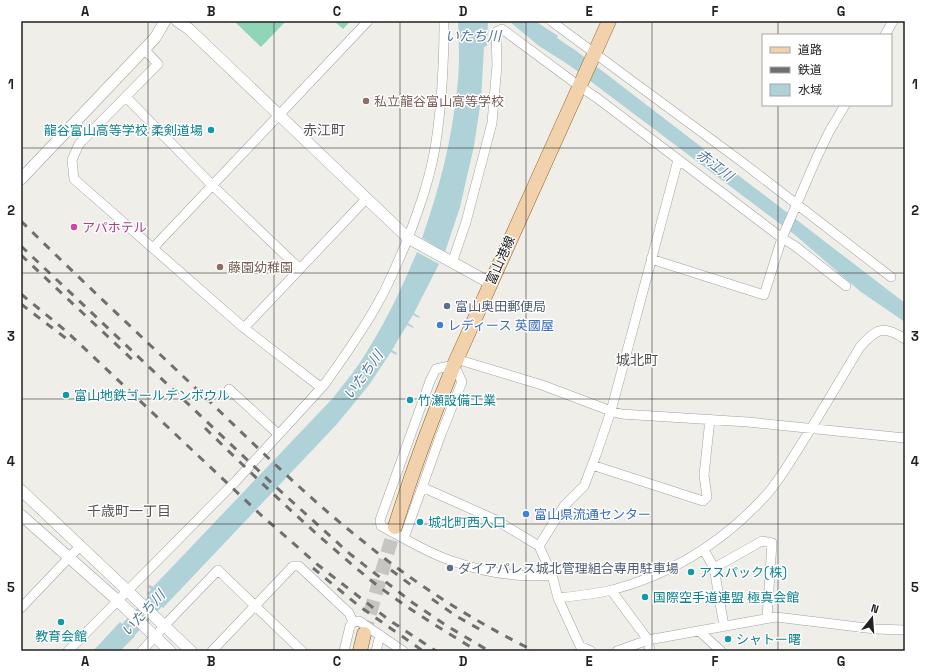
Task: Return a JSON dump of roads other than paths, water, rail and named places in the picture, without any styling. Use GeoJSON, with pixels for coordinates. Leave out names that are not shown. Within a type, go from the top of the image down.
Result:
{"type":"FeatureCollection","features":[{"type":"Feature","properties":{"kind":"main road","name":"富山港線"},"geometry":{"type":"LineString","coordinates":[[395,527],[442,393],[455,362],[609,21]]}},
{"type":"Feature","properties":{"kind":"main road"},"geometry":{"type":"LineString","coordinates":[[360,651],[364,634]]}},
{"type":"Feature","properties":{"kind":"street"},"geometry":{"type":"LineString","coordinates":[[155,38],[165,21]]}},
{"type":"Feature","properties":{"kind":"street"},"geometry":{"type":"LineString","coordinates":[[21,179],[144,49],[155,38],[177,21],[189,29],[366,199],[412,241],[490,283]]}},
{"type":"Feature","properties":{"kind":"street"},"geometry":{"type":"LineString","coordinates":[[153,248],[368,21]]}},
{"type":"Feature","properties":{"kind":"street"},"geometry":{"type":"LineString","coordinates":[[68,651],[117,600],[130,594],[236,481],[324,385],[356,340],[379,301],[397,265],[412,241],[412,229],[430,174],[436,142],[443,69],[444,21]]}},
{"type":"Feature","properties":{"kind":"street"},"geometry":{"type":"LineString","coordinates":[[551,21],[593,55],[742,162],[795,209],[891,277]]}},
{"type":"Feature","properties":{"kind":"street"},"geometry":{"type":"LineString","coordinates":[[886,34],[893,21]]}},
{"type":"Feature","properties":{"kind":"street"},"geometry":{"type":"LineString","coordinates":[[450,262],[466,222],[492,123],[497,65],[496,32],[502,29],[580,83],[678,160],[783,236],[846,286]]}},
{"type":"Feature","properties":{"kind":"street"},"geometry":{"type":"LineString","coordinates":[[144,49],[158,64],[79,144],[72,160],[74,179],[244,328],[319,386],[324,385]]}},
{"type":"Feature","properties":{"kind":"street"},"geometry":{"type":"LineString","coordinates":[[126,97],[213,186],[300,269]]}},
{"type":"Feature","properties":{"kind":"street"},"geometry":{"type":"LineString","coordinates":[[651,259],[764,294],[783,236],[829,132],[844,106]]}},
{"type":"Feature","properties":{"kind":"street"},"geometry":{"type":"LineString","coordinates":[[540,546],[564,506],[584,486],[592,465],[611,411],[678,160]]}},
{"type":"Feature","properties":{"kind":"street"},"geometry":{"type":"LineString","coordinates":[[244,328],[366,199]]}},
{"type":"Feature","properties":{"kind":"street"},"geometry":{"type":"LineString","coordinates":[[558,598],[612,590],[646,579],[688,560],[704,550],[734,526],[768,493],[811,429],[860,347],[870,336],[880,330],[893,332],[905,339]]}},
{"type":"Feature","properties":{"kind":"street"},"geometry":{"type":"LineString","coordinates":[[404,538],[440,437],[462,382],[455,362]]}},
{"type":"Feature","properties":{"kind":"street"},"geometry":{"type":"LineString","coordinates":[[552,576],[520,576],[484,570],[452,562],[419,547],[381,526],[380,520],[430,380],[436,369],[455,362],[542,385],[621,414],[748,422],[905,438]]}},
{"type":"Feature","properties":{"kind":"street"},"geometry":{"type":"LineString","coordinates":[[229,389],[278,434]]}},
{"type":"Feature","properties":{"kind":"street"},"geometry":{"type":"LineString","coordinates":[[592,465],[703,501],[707,496],[704,475],[710,420]]}},
{"type":"Feature","properties":{"kind":"street"},"geometry":{"type":"LineString","coordinates":[[422,487],[496,520],[540,546],[552,576],[558,598],[580,646],[591,651]]}},
{"type":"Feature","properties":{"kind":"street"},"geometry":{"type":"LineString","coordinates":[[22,492],[191,651]]}},
{"type":"Feature","properties":{"kind":"street"},"geometry":{"type":"LineString","coordinates":[[21,515],[117,600],[170,651]]}},
{"type":"Feature","properties":{"kind":"street"},"geometry":{"type":"LineString","coordinates":[[714,568],[762,541],[772,543],[767,618]]}},
{"type":"Feature","properties":{"kind":"street"},"geometry":{"type":"LineString","coordinates":[[21,608],[80,546]]}},
{"type":"Feature","properties":{"kind":"street"},"geometry":{"type":"LineString","coordinates":[[704,550],[714,568],[724,626]]}},
{"type":"Feature","properties":{"kind":"street"},"geometry":{"type":"LineString","coordinates":[[212,651],[293,566],[300,566],[350,613],[353,622]]}},
{"type":"Feature","properties":{"kind":"street"},"geometry":{"type":"LineString","coordinates":[[142,651],[152,634],[218,570],[302,651]]}},
{"type":"Feature","properties":{"kind":"street"},"geometry":{"type":"LineString","coordinates":[[612,590],[648,640],[650,651]]}},
{"type":"Feature","properties":{"kind":"street"},"geometry":{"type":"LineString","coordinates":[[617,651],[648,640],[776,617],[875,629],[905,630]]}},
{"type":"Feature","properties":{"kind":"street"},"geometry":{"type":"LineString","coordinates":[[344,651],[350,626],[353,622],[359,621],[403,651]]}},
{"type":"Feature","properties":{"kind":"street"},"geometry":{"type":"LineString","coordinates":[[699,631],[721,651]]}},
{"type":"Feature","properties":{"kind":"street"},"geometry":{"type":"LineString","coordinates":[[376,651],[380,635]]}},
{"type":"Feature","properties":{"kind":"water","name":"いたち川"},"geometry":{"type":"Polygon","coordinates":[[[458,21],[488,21],[487,46],[484,47],[481,100],[474,146],[460,207],[445,252],[422,238],[434,202],[452,127],[459,72],[458,21]]]}},
{"type":"Feature","properties":{"kind":"water","name":"赤江川"},"geometry":{"type":"Polygon","coordinates":[[[509,21],[535,21],[558,36],[557,38],[575,50],[905,303],[905,322],[861,292],[795,235],[569,65],[539,46],[509,21]]]}},
{"type":"Feature","properties":{"kind":"water"},"geometry":{"type":"Polygon","coordinates":[[[417,252],[439,264],[414,313],[420,317],[419,318],[413,315],[408,323],[414,327],[413,328],[407,325],[392,350],[397,353],[396,355],[391,352],[369,385],[337,424],[163,608],[147,593],[151,590],[148,586],[150,585],[153,587],[333,398],[357,367],[383,325],[417,252]]]}},
{"type":"Feature","properties":{"kind":"water","name":"いたち川"},"geometry":{"type":"Polygon","coordinates":[[[120,622],[135,636],[120,651],[93,651],[120,622]]]}},
{"type":"Feature","properties":{"kind":"waterway","name":"いたち川"},"geometry":{"type":"LineString","coordinates":[[108,651],[171,585]]}},
{"type":"Feature","properties":{"kind":"tunnel"},"geometry":{"type":"LineString","coordinates":[[364,634],[395,527]]}},
{"type":"Feature","properties":{"kind":"railway"},"geometry":{"type":"LineString","coordinates":[[21,221],[264,454],[343,525],[404,573],[446,601],[489,627],[534,651]]}},
{"type":"Feature","properties":{"kind":"railway"},"geometry":{"type":"LineString","coordinates":[[21,246],[276,487],[350,554],[413,603],[447,626],[489,651]]}},
{"type":"Feature","properties":{"kind":"railway"},"geometry":{"type":"LineString","coordinates":[[21,255],[136,363]]}},
{"type":"Feature","properties":{"kind":"railway"},"geometry":{"type":"LineString","coordinates":[[21,294],[66,331],[261,515],[318,565],[389,620],[436,651]]}},
{"type":"Feature","properties":{"kind":"railway"},"geometry":{"type":"LineString","coordinates":[[21,304],[72,343]]}},
{"type":"Feature","properties":{"kind":"railway"},"geometry":{"type":"LineString","coordinates":[[205,428],[266,487],[351,564],[386,592],[477,651]]}},
{"type":"Feature","properties":{"kind":"railway"},"geometry":{"type":"LineString","coordinates":[[313,568],[359,606],[423,651]]}},
{"type":"Feature","properties":{"kind":"railway"},"geometry":{"type":"LineString","coordinates":[[391,570],[415,588]]}},
{"type":"Feature","properties":{"kind":"railway"},"geometry":{"type":"LineString","coordinates":[[432,599],[456,616],[481,630]]}},
{"type":"Feature","properties":{"kind":"place","name":"私立龍谷富山高等学校"},"geometry":{"type":"Point","coordinates":[366,101]}},
{"type":"Feature","properties":{"kind":"place","name":"龍谷富山高等学校 柔剣道場"},"geometry":{"type":"Point","coordinates":[211,130]}},
{"type":"Feature","properties":{"kind":"place","name":"アパホテル"},"geometry":{"type":"Point","coordinates":[74,227]}},
{"type":"Feature","properties":{"kind":"place","name":"藤園幼稚園"},"geometry":{"type":"Point","coordinates":[220,267]}},
{"type":"Feature","properties":{"kind":"place","name":"富山奥田郵便局"},"geometry":{"type":"Point","coordinates":[447,306]}},
{"type":"Feature","properties":{"kind":"place","name":"レディース 英國屋"},"geometry":{"type":"Point","coordinates":[440,325]}},
{"type":"Feature","properties":{"kind":"place","name":"富山地鉄ゴールデンボウル"},"geometry":{"type":"Point","coordinates":[66,395]}},
{"type":"Feature","properties":{"kind":"place","name":"竹瀬設備工業"},"geometry":{"type":"Point","coordinates":[410,400]}},
{"type":"Feature","properties":{"kind":"place","name":"富山県流通センター"},"geometry":{"type":"Point","coordinates":[526,514]}},
{"type":"Feature","properties":{"kind":"place","name":"城北町西入口"},"geometry":{"type":"Point","coordinates":[420,522]}},
{"type":"Feature","properties":{"kind":"place","name":"ダイアパレス城北管理組合専用駐車場"},"geometry":{"type":"Point","coordinates":[450,568]}},
{"type":"Feature","properties":{"kind":"place","name":"アスパック(株)"},"geometry":{"type":"Point","coordinates":[691,572]}},
{"type":"Feature","properties":{"kind":"place","name":"国際空手道連盟 極真会館"},"geometry":{"type":"Point","coordinates":[645,597]}},
{"type":"Feature","properties":{"kind":"place","name":"教育会館"},"geometry":{"type":"Point","coordinates":[61,622]}},
{"type":"Feature","properties":{"kind":"place","name":"シャトー曙"},"geometry":{"type":"Point","coordinates":[728,639]}},
{"type":"Feature","properties":{"kind":"district","name":"赤江町"},"geometry":{"type":"Point","coordinates":[324,130]}},
{"type":"Feature","properties":{"kind":"district","name":"城北町"},"geometry":{"type":"Point","coordinates":[637,360]}},
{"type":"Feature","properties":{"kind":"district","name":"千歳町一丁目"},"geometry":{"type":"Point","coordinates":[129,511]}}]}
